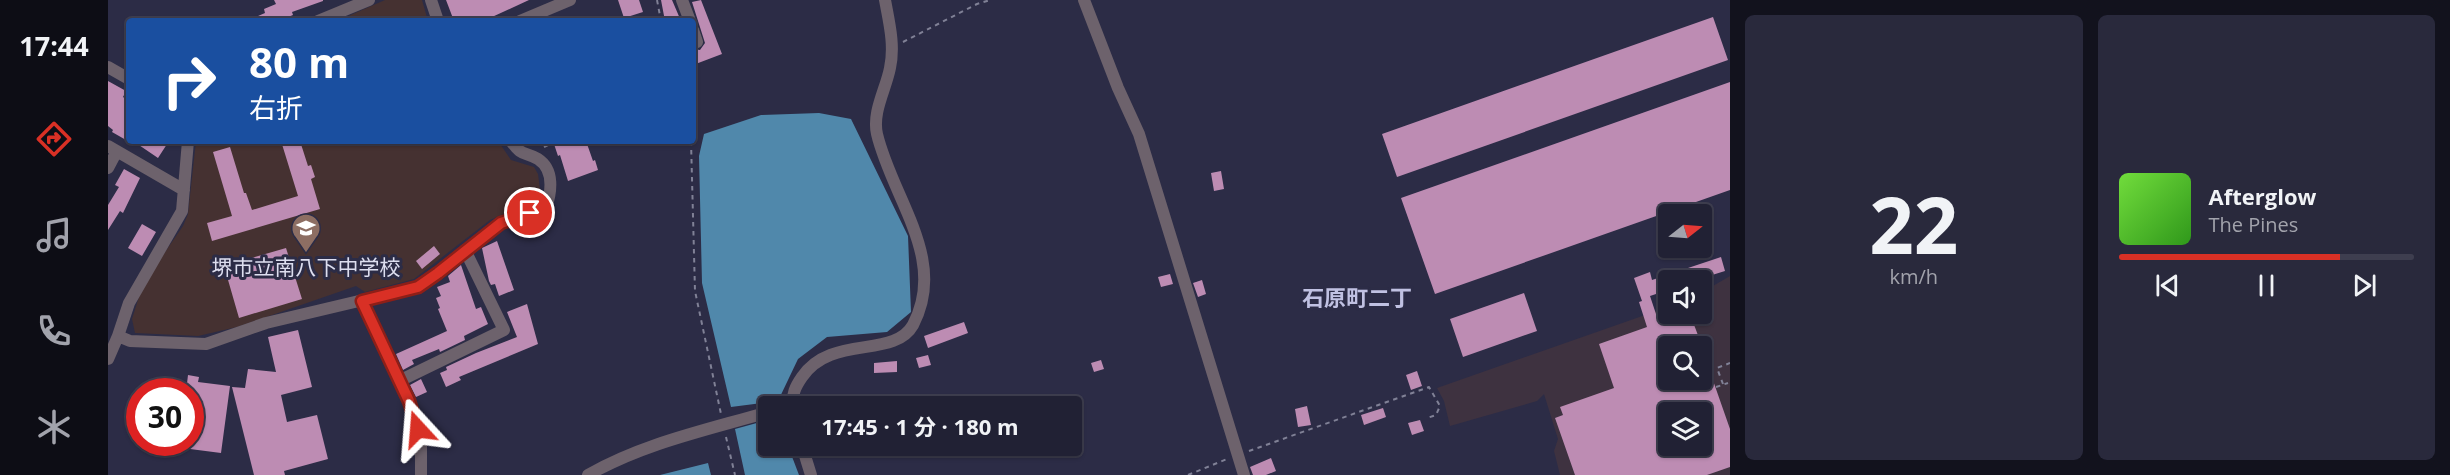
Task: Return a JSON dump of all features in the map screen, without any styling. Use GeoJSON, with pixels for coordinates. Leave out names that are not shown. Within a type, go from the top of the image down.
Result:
{"type":"FeatureCollection","features":[{"type":"Feature","properties":{"kind":"street"},"geometry":{"type":"LineString","coordinates":[[325,18],[369,0]]}},
{"type":"Feature","properties":{"kind":"street"},"geometry":{"type":"LineString","coordinates":[[431,0],[437,18]]}},
{"type":"Feature","properties":{"kind":"street"},"geometry":{"type":"LineString","coordinates":[[682,0],[689,18]]}},
{"type":"Feature","properties":{"kind":"street"},"geometry":{"type":"LineString","coordinates":[[792,396],[794,389],[810,365],[832,353],[893,342],[904,336],[912,327],[921,306],[924,263],[918,237],[876,133],[878,109],[890,68],[893,48],[885,0]]}},
{"type":"Feature","properties":{"kind":"street"},"geometry":{"type":"LineString","coordinates":[[1084,0],[1118,88],[1139,134],[1245,475]]}},
{"type":"Feature","properties":{"kind":"street"},"geometry":{"type":"LineString","coordinates":[[526,18],[563,1]]}},
{"type":"Feature","properties":{"kind":"street"},"geometry":{"type":"LineString","coordinates":[[108,67],[126,77]]}},
{"type":"Feature","properties":{"kind":"street"},"geometry":{"type":"LineString","coordinates":[[108,359],[129,303],[182,211],[188,144]]}},
{"type":"Feature","properties":{"kind":"street"},"geometry":{"type":"LineString","coordinates":[[118,336],[130,341],[206,344],[266,323],[418,287],[501,223],[546,208],[552,191],[546,168],[538,159],[519,152],[513,144]]}},
{"type":"Feature","properties":{"kind":"street"},"geometry":{"type":"LineString","coordinates":[[108,168],[112,149],[184,190]]}},
{"type":"Feature","properties":{"kind":"street"},"geometry":{"type":"LineString","coordinates":[[399,381],[504,330],[465,250]]}},
{"type":"Feature","properties":{"kind":"street"},"geometry":{"type":"LineString","coordinates":[[362,301],[416,416],[421,442],[422,475]]}},
{"type":"Feature","properties":{"kind":"street"},"geometry":{"type":"LineString","coordinates":[[588,475],[616,460],[651,446],[758,415]]}},
{"type":"Feature","properties":{"kind":"street"},"geometry":{"type":"LineString","coordinates":[[805,456],[811,475]]}},
{"type":"Feature","properties":{"kind":"path"},"geometry":{"type":"LineString","coordinates":[[657,0],[660,18]]}},
{"type":"Feature","properties":{"kind":"path"},"geometry":{"type":"LineString","coordinates":[[893,48],[957,14],[990,0]]}},
{"type":"Feature","properties":{"kind":"path"},"geometry":{"type":"LineString","coordinates":[[691,144],[695,291],[735,475]]}},
{"type":"Feature","properties":{"kind":"path"},"geometry":{"type":"LineString","coordinates":[[1723,384],[1718,368],[1730,363]]}},
{"type":"Feature","properties":{"kind":"path"},"geometry":{"type":"LineString","coordinates":[[1716,387],[1728,383]]}},
{"type":"Feature","properties":{"kind":"path"},"geometry":{"type":"LineString","coordinates":[[1188,475],[1429,387],[1440,406],[1436,415],[1427,417]]}},
{"type":"Feature","properties":{"kind":"shaded area"},"geometry":{"type":"Polygon","coordinates":[[[385,0],[422,0],[427,18],[344,18],[385,0]]]}},
{"type":"Feature","properties":{"kind":"shaded area","name":"堺市立南八下中学校"},"geometry":{"type":"Polygon","coordinates":[[[196,144],[500,144],[511,160],[534,167],[538,174],[540,189],[535,203],[490,220],[414,279],[365,292],[356,286],[237,327],[198,336],[135,333],[132,319],[143,284],[183,226],[188,214],[196,144]]]}},
{"type":"Feature","properties":{"kind":"shaded area"},"geometry":{"type":"Polygon","coordinates":[[[1730,276],[1730,475],[1560,475],[1554,451],[1558,439],[1544,394],[1537,401],[1450,426],[1444,401],[1437,388],[1658,311],[1658,324],[1712,324],[1712,287],[1730,276]]]}},
{"type":"Feature","properties":{"kind":"water"},"geometry":{"type":"Polygon","coordinates":[[[819,113],[851,119],[908,236],[911,312],[887,332],[827,337],[798,359],[780,396],[758,396],[758,404],[731,407],[702,283],[699,156],[704,134],[761,115],[819,113]]]}},
{"type":"Feature","properties":{"kind":"water"},"geometry":{"type":"Polygon","coordinates":[[[758,423],[758,456],[792,456],[799,475],[745,475],[735,429],[758,423]]]}},
{"type":"Feature","properties":{"kind":"water"},"geometry":{"type":"Polygon","coordinates":[[[708,463],[711,475],[660,475],[708,463]]]}},
{"type":"Feature","properties":{"kind":"building"},"geometry":{"type":"Polygon","coordinates":[[[274,0],[323,0],[292,12],[293,15],[286,18],[253,18],[265,13],[264,9],[276,4],[274,0]]]}},
{"type":"Feature","properties":{"kind":"building"},"geometry":{"type":"Polygon","coordinates":[[[446,0],[529,0],[492,18],[453,18],[446,0]]]}},
{"type":"Feature","properties":{"kind":"building"},"geometry":{"type":"Polygon","coordinates":[[[618,0],[639,0],[643,12],[624,18],[618,0]]]}},
{"type":"Feature","properties":{"kind":"building"},"geometry":{"type":"Polygon","coordinates":[[[661,0],[672,0],[680,18],[664,18],[661,0]]]}},
{"type":"Feature","properties":{"kind":"building"},"geometry":{"type":"Polygon","coordinates":[[[701,0],[722,54],[696,64],[696,49],[700,50],[705,43],[692,2],[701,0]]]}},
{"type":"Feature","properties":{"kind":"building"},"geometry":{"type":"Polygon","coordinates":[[[1713,17],[1728,60],[1397,177],[1382,134],[1713,17]]]}},
{"type":"Feature","properties":{"kind":"building"},"geometry":{"type":"Polygon","coordinates":[[[108,81],[126,91],[123,97],[126,99],[126,140],[112,132],[113,130],[108,126],[108,81]]]}},
{"type":"Feature","properties":{"kind":"building"},"geometry":{"type":"Polygon","coordinates":[[[1730,82],[1730,190],[1690,204],[1658,204],[1658,215],[1435,294],[1401,198],[1730,82]]]}},
{"type":"Feature","properties":{"kind":"building"},"geometry":{"type":"Polygon","coordinates":[[[137,144],[167,144],[158,158],[137,144]]]}},
{"type":"Feature","properties":{"kind":"building"},"geometry":{"type":"Polygon","coordinates":[[[282,144],[301,144],[308,166],[311,165],[315,177],[311,179],[320,209],[212,241],[207,223],[232,216],[213,152],[230,147],[244,193],[246,193],[252,210],[298,196],[282,144]]]}},
{"type":"Feature","properties":{"kind":"building"},"geometry":{"type":"Polygon","coordinates":[[[554,144],[587,144],[598,170],[568,181],[560,155],[558,156],[554,144]]]}},
{"type":"Feature","properties":{"kind":"building"},"geometry":{"type":"Polygon","coordinates":[[[124,169],[140,178],[123,213],[120,211],[108,230],[108,205],[119,187],[115,185],[124,169]]]}},
{"type":"Feature","properties":{"kind":"building"},"geometry":{"type":"Polygon","coordinates":[[[1221,171],[1224,189],[1214,191],[1211,173],[1221,171]]]}},
{"type":"Feature","properties":{"kind":"building"},"geometry":{"type":"Polygon","coordinates":[[[142,224],[156,232],[142,256],[128,248],[142,224]]]}},
{"type":"Feature","properties":{"kind":"building"},"geometry":{"type":"Polygon","coordinates":[[[497,241],[514,290],[499,296],[495,284],[491,285],[489,281],[482,248],[497,241]]]}},
{"type":"Feature","properties":{"kind":"building"},"geometry":{"type":"Polygon","coordinates":[[[434,246],[440,254],[422,269],[416,261],[434,246]]]}},
{"type":"Feature","properties":{"kind":"building"},"geometry":{"type":"Polygon","coordinates":[[[286,248],[302,299],[239,318],[224,266],[286,248]]]}},
{"type":"Feature","properties":{"kind":"building"},"geometry":{"type":"Polygon","coordinates":[[[1721,257],[1725,271],[1712,275],[1712,270],[1682,270],[1721,257]]]}},
{"type":"Feature","properties":{"kind":"building"},"geometry":{"type":"Polygon","coordinates":[[[461,265],[476,309],[481,307],[488,324],[464,336],[465,340],[440,352],[439,349],[412,360],[414,364],[403,370],[396,354],[447,331],[438,309],[440,308],[436,298],[441,296],[437,287],[450,282],[448,276],[461,265]]]}},
{"type":"Feature","properties":{"kind":"building"},"geometry":{"type":"Polygon","coordinates":[[[1650,272],[1652,280],[1658,278],[1658,293],[1650,296],[1658,324],[1694,324],[1698,336],[1658,336],[1658,390],[1712,390],[1712,378],[1730,429],[1730,467],[1707,475],[1575,475],[1555,418],[1563,415],[1560,407],[1614,388],[1599,344],[1647,327],[1639,302],[1642,301],[1634,278],[1650,272]]]}},
{"type":"Feature","properties":{"kind":"building"},"geometry":{"type":"Polygon","coordinates":[[[1170,274],[1173,284],[1161,287],[1158,277],[1170,274]]]}},
{"type":"Feature","properties":{"kind":"building"},"geometry":{"type":"Polygon","coordinates":[[[1202,280],[1206,294],[1198,297],[1193,283],[1202,280]]]}},
{"type":"Feature","properties":{"kind":"building"},"geometry":{"type":"Polygon","coordinates":[[[1524,293],[1537,331],[1463,357],[1450,319],[1524,293]]]}},
{"type":"Feature","properties":{"kind":"building"},"geometry":{"type":"Polygon","coordinates":[[[527,304],[538,344],[459,377],[461,380],[446,387],[440,373],[447,370],[446,367],[517,337],[507,312],[527,304]]]}},
{"type":"Feature","properties":{"kind":"building"},"geometry":{"type":"Polygon","coordinates":[[[964,322],[968,333],[928,348],[924,336],[964,322]]]}},
{"type":"Feature","properties":{"kind":"building"},"geometry":{"type":"Polygon","coordinates":[[[298,330],[312,387],[281,395],[287,422],[317,415],[328,459],[284,471],[285,475],[254,475],[232,387],[245,388],[248,369],[276,372],[268,337],[298,330]]]}},
{"type":"Feature","properties":{"kind":"building"},"geometry":{"type":"Polygon","coordinates":[[[928,355],[931,365],[919,368],[916,358],[928,355]]]}},
{"type":"Feature","properties":{"kind":"building"},"geometry":{"type":"Polygon","coordinates":[[[1101,360],[1104,369],[1094,372],[1091,363],[1101,360]]]}},
{"type":"Feature","properties":{"kind":"building"},"geometry":{"type":"Polygon","coordinates":[[[897,361],[897,372],[874,373],[874,363],[897,361]]]}},
{"type":"Feature","properties":{"kind":"building"},"geometry":{"type":"Polygon","coordinates":[[[1417,371],[1422,386],[1411,390],[1406,375],[1417,371]]]}},
{"type":"Feature","properties":{"kind":"building"},"geometry":{"type":"Polygon","coordinates":[[[421,379],[427,392],[416,397],[410,385],[421,379]]]}},
{"type":"Feature","properties":{"kind":"building"},"geometry":{"type":"Polygon","coordinates":[[[204,383],[230,386],[221,453],[204,451],[204,383]]]}},
{"type":"Feature","properties":{"kind":"building"},"geometry":{"type":"Polygon","coordinates":[[[1307,406],[1311,425],[1298,427],[1295,409],[1307,406]]]}},
{"type":"Feature","properties":{"kind":"building"},"geometry":{"type":"Polygon","coordinates":[[[1383,408],[1386,417],[1364,425],[1361,415],[1383,408]]]}},
{"type":"Feature","properties":{"kind":"building"},"geometry":{"type":"Polygon","coordinates":[[[1420,420],[1424,431],[1412,435],[1408,423],[1420,420]]]}},
{"type":"Feature","properties":{"kind":"building"},"geometry":{"type":"Polygon","coordinates":[[[1271,458],[1276,471],[1266,475],[1253,475],[1250,467],[1271,458]]]}},
{"type":"Feature","properties":{"kind":"place","name":"堺市立南八下中学校"},"geometry":{"type":"Point","coordinates":[306,254]}},
{"type":"Feature","properties":{"kind":"district","name":"石原町二丁"},"geometry":{"type":"Point","coordinates":[1357,297]}},
{"type":"Feature","properties":{"kind":"route"},"geometry":{"type":"LineString","coordinates":[[418,429],[416,416],[362,301],[418,287],[501,223],[530,213]]}}]}
